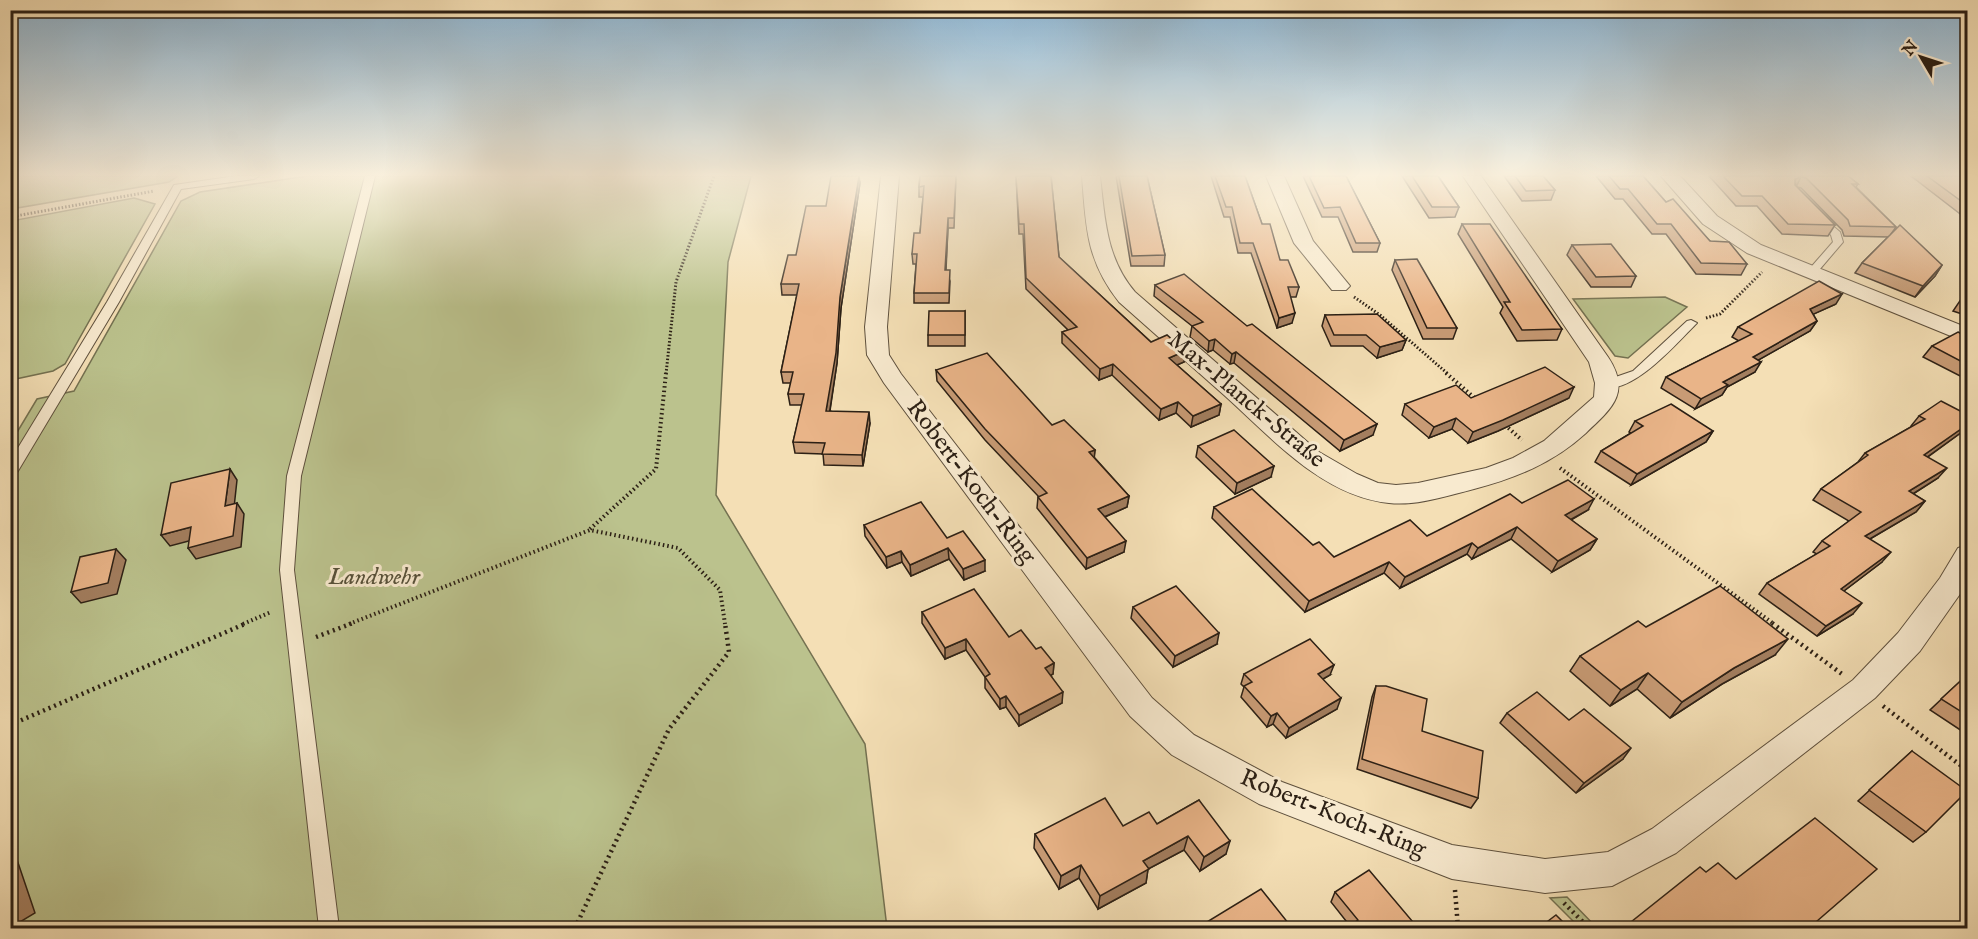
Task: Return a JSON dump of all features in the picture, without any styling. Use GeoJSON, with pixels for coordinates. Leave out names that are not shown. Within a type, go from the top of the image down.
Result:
{"type":"FeatureCollection","features":[{"type":"Feature","properties":{"kind":"street","name":"Robert-Koch-Ring"},"geometry":{"type":"LineString","coordinates":[[886,220],[876,327],[878,355],[887,370],[1142,707],[1183,746],[1271,794],[1452,862],[1505,872],[1545,876],[1612,868],[1664,841],[1864,689],[1909,642],[1950,586],[1968,555]]}},
{"type":"Feature","properties":{"kind":"street","name":"Max-Planck-Straße"},"geometry":{"type":"LineString","coordinates":[[1095,220],[1103,265],[1126,297],[1310,458],[1336,475],[1379,492],[1409,494],[1496,475],[1524,466],[1559,445],[1606,400],[1608,384]]}},
{"type":"Feature","properties":{"kind":"street"},"geometry":{"type":"LineString","coordinates":[[1294,220],[1304,243],[1339,286]]}},
{"type":"Feature","properties":{"kind":"street"},"geometry":{"type":"LineString","coordinates":[[1502,220],[1600,362],[1608,384]]}},
{"type":"Feature","properties":{"kind":"street"},"geometry":{"type":"LineString","coordinates":[[1713,220],[1724,231],[1775,260],[1968,336]]}},
{"type":"Feature","properties":{"kind":"lane"},"geometry":{"type":"LineString","coordinates":[[10,472],[113,302],[159,220]]}},
{"type":"Feature","properties":{"kind":"lane"},"geometry":{"type":"LineString","coordinates":[[329,928],[286,570],[294,476],[359,220]]}},
{"type":"Feature","properties":{"kind":"lane"},"geometry":{"type":"LineString","coordinates":[[1810,274],[1838,242],[1836,234],[1822,220]]}},
{"type":"Feature","properties":{"kind":"lane"},"geometry":{"type":"LineString","coordinates":[[1608,384],[1637,374],[1691,323]]}},
{"type":"Feature","properties":{"kind":"path"},"geometry":{"type":"LineString","coordinates":[[296,645],[590,530],[656,469],[676,282],[698,220]]}},
{"type":"Feature","properties":{"kind":"path"},"geometry":{"type":"LineString","coordinates":[[1691,323],[1720,314],[1775,260]]}},
{"type":"Feature","properties":{"kind":"path"},"geometry":{"type":"LineString","coordinates":[[1339,286],[1380,315],[1478,401]]}},
{"type":"Feature","properties":{"kind":"path"},"geometry":{"type":"LineString","coordinates":[[1505,424],[1543,455],[1864,689],[1894,716],[1968,771]]}},
{"type":"Feature","properties":{"kind":"path"},"geometry":{"type":"LineString","coordinates":[[575,928],[669,729],[729,652],[720,590],[678,549],[590,530]]}},
{"type":"Feature","properties":{"kind":"path"},"geometry":{"type":"LineString","coordinates":[[10,725],[291,603]]}},
{"type":"Feature","properties":{"kind":"green space"},"geometry":{"type":"Polygon","coordinates":[[[146,220],[65,364],[53,371],[11,380],[11,221],[146,220]]]}},
{"type":"Feature","properties":{"kind":"green space","name":"Landwehr"},"geometry":{"type":"Polygon","coordinates":[[[170,220],[739,220],[728,262],[716,495],[865,744],[887,928],[11,928],[10,444],[37,399],[74,391],[170,220]]]}},
{"type":"Feature","properties":{"kind":"green space"},"geometry":{"type":"Polygon","coordinates":[[[1665,297],[1687,307],[1628,358],[1615,356],[1573,299],[1665,297]]]}},
{"type":"Feature","properties":{"kind":"green space"},"geometry":{"type":"Polygon","coordinates":[[[1567,897],[1597,928],[1580,928],[1550,898],[1567,897]]]}},
{"type":"Feature","properties":{"kind":"building"},"geometry":{"type":"Polygon","coordinates":[[[803,220],[852,220],[840,297],[836,353],[826,411],[869,412],[862,455],[822,454],[825,443],[793,442],[804,394],[788,394],[793,372],[781,372],[799,284],[781,284],[788,255],[796,255],[803,220]]]}},
{"type":"Feature","properties":{"kind":"building"},"geometry":{"type":"Polygon","coordinates":[[[921,220],[948,220],[945,270],[950,270],[949,293],[914,293],[917,254],[912,254],[914,233],[920,233],[921,220]]]}},
{"type":"Feature","properties":{"kind":"building"},"geometry":{"type":"Polygon","coordinates":[[[1019,220],[1055,220],[1059,257],[1151,342],[1167,335],[1185,351],[1169,358],[1221,404],[1193,416],[1178,402],[1161,409],[1113,364],[1100,369],[1062,332],[1077,327],[1026,278],[1024,224],[1019,224],[1019,220]]]}},
{"type":"Feature","properties":{"kind":"building"},"geometry":{"type":"Polygon","coordinates":[[[1126,220],[1157,220],[1165,255],[1132,256],[1126,220]]]}},
{"type":"Feature","properties":{"kind":"building"},"geometry":{"type":"Polygon","coordinates":[[[1235,220],[1261,220],[1262,224],[1270,224],[1280,260],[1288,260],[1299,287],[1288,287],[1295,313],[1279,318],[1253,243],[1240,243],[1235,220]]]}},
{"type":"Feature","properties":{"kind":"building"},"geometry":{"type":"Polygon","coordinates":[[[1346,220],[1368,220],[1380,243],[1356,243],[1346,220]]]}},
{"type":"Feature","properties":{"kind":"building"},"geometry":{"type":"Polygon","coordinates":[[[1654,220],[1691,220],[1710,241],[1729,242],[1747,264],[1701,263],[1671,224],[1657,224],[1654,220]]]}},
{"type":"Feature","properties":{"kind":"building"},"geometry":{"type":"Polygon","coordinates":[[[1784,220],[1830,220],[1835,225],[1788,224],[1784,220]]]}},
{"type":"Feature","properties":{"kind":"building"},"geometry":{"type":"Polygon","coordinates":[[[1848,220],[1889,220],[1896,227],[1850,226],[1848,220]]]}},
{"type":"Feature","properties":{"kind":"building"},"geometry":{"type":"Polygon","coordinates":[[[1462,224],[1490,224],[1562,329],[1522,330],[1504,302],[1510,302],[1462,224]]]}},
{"type":"Feature","properties":{"kind":"building"},"geometry":{"type":"Polygon","coordinates":[[[1900,225],[1942,265],[1923,286],[1862,263],[1900,225]]]}},
{"type":"Feature","properties":{"kind":"building"},"geometry":{"type":"Polygon","coordinates":[[[1611,244],[1636,276],[1596,277],[1572,245],[1611,244]]]}},
{"type":"Feature","properties":{"kind":"building"},"geometry":{"type":"Polygon","coordinates":[[[1417,259],[1457,328],[1427,328],[1395,260],[1417,259]]]}},
{"type":"Feature","properties":{"kind":"building"},"geometry":{"type":"Polygon","coordinates":[[[1184,274],[1247,326],[1252,324],[1377,424],[1344,440],[1236,352],[1232,354],[1215,339],[1209,341],[1192,326],[1203,322],[1155,285],[1184,274]]]}},
{"type":"Feature","properties":{"kind":"building"},"geometry":{"type":"Polygon","coordinates":[[[1819,281],[1842,294],[1810,309],[1817,321],[1753,357],[1761,362],[1723,382],[1728,385],[1701,399],[1666,377],[1752,334],[1738,327],[1819,281]]]}},
{"type":"Feature","properties":{"kind":"building"},"geometry":{"type":"Polygon","coordinates":[[[1968,290],[1968,302],[1962,300],[1968,290]]]}},
{"type":"Feature","properties":{"kind":"building"},"geometry":{"type":"Polygon","coordinates":[[[929,311],[965,311],[965,335],[928,335],[929,311]]]}},
{"type":"Feature","properties":{"kind":"building"},"geometry":{"type":"Polygon","coordinates":[[[1377,314],[1406,340],[1380,347],[1366,335],[1334,335],[1325,315],[1377,314]]]}},
{"type":"Feature","properties":{"kind":"building"},"geometry":{"type":"Polygon","coordinates":[[[1958,332],[1968,337],[1968,365],[1932,346],[1958,332]]]}},
{"type":"Feature","properties":{"kind":"building"},"geometry":{"type":"Polygon","coordinates":[[[987,353],[1052,425],[1064,420],[1095,450],[1089,452],[1129,496],[1098,509],[1126,541],[1087,558],[1038,497],[1047,493],[985,429],[936,370],[987,353]]]}},
{"type":"Feature","properties":{"kind":"building"},"geometry":{"type":"Polygon","coordinates":[[[1545,367],[1574,387],[1473,432],[1456,418],[1434,427],[1405,404],[1456,385],[1471,398],[1545,367]]]}},
{"type":"Feature","properties":{"kind":"building"},"geometry":{"type":"Polygon","coordinates":[[[1941,401],[1968,415],[1968,424],[1924,455],[1947,468],[1909,491],[1925,501],[1865,536],[1891,552],[1841,589],[1862,603],[1826,626],[1767,583],[1830,546],[1822,541],[1861,512],[1821,489],[1868,455],[1865,453],[1925,419],[1919,416],[1941,401]]]}},
{"type":"Feature","properties":{"kind":"building"},"geometry":{"type":"Polygon","coordinates":[[[1671,404],[1713,431],[1637,474],[1601,451],[1643,426],[1635,421],[1671,404]]]}},
{"type":"Feature","properties":{"kind":"building"},"geometry":{"type":"Polygon","coordinates":[[[1234,430],[1274,466],[1237,483],[1198,446],[1234,430]]]}},
{"type":"Feature","properties":{"kind":"building"},"geometry":{"type":"Polygon","coordinates":[[[230,469],[225,506],[237,503],[233,536],[188,548],[191,527],[161,535],[171,483],[230,469]]]}},
{"type":"Feature","properties":{"kind":"building"},"geometry":{"type":"Polygon","coordinates":[[[1568,480],[1594,499],[1565,515],[1597,539],[1558,561],[1517,527],[1478,548],[1472,543],[1405,577],[1389,562],[1309,601],[1214,507],[1252,489],[1313,545],[1319,542],[1334,557],[1410,520],[1427,536],[1510,494],[1522,503],[1568,480]]]}},
{"type":"Feature","properties":{"kind":"building"},"geometry":{"type":"Polygon","coordinates":[[[921,502],[947,538],[963,531],[985,560],[963,569],[948,548],[910,565],[901,551],[886,557],[864,525],[921,502]]]}},
{"type":"Feature","properties":{"kind":"building"},"geometry":{"type":"Polygon","coordinates":[[[116,549],[108,583],[71,592],[80,557],[116,549]]]}},
{"type":"Feature","properties":{"kind":"building"},"geometry":{"type":"Polygon","coordinates":[[[1176,586],[1219,633],[1175,656],[1133,607],[1176,586]]]}},
{"type":"Feature","properties":{"kind":"building"},"geometry":{"type":"Polygon","coordinates":[[[1720,586],[1788,639],[1734,668],[1682,702],[1648,673],[1621,690],[1580,656],[1638,621],[1646,627],[1720,586]]]}},
{"type":"Feature","properties":{"kind":"building"},"geometry":{"type":"Polygon","coordinates":[[[974,589],[1009,637],[1021,630],[1036,649],[1041,647],[1054,663],[1045,668],[1063,692],[1019,715],[1006,696],[1000,699],[985,677],[990,674],[966,639],[945,648],[922,612],[974,589]]]}},
{"type":"Feature","properties":{"kind":"building"},"geometry":{"type":"Polygon","coordinates":[[[1310,639],[1334,665],[1318,674],[1341,698],[1289,728],[1277,713],[1271,716],[1244,686],[1252,682],[1244,674],[1310,639]]]}},
{"type":"Feature","properties":{"kind":"building"},"geometry":{"type":"Polygon","coordinates":[[[1968,674],[1968,716],[1941,699],[1968,674]]]}},
{"type":"Feature","properties":{"kind":"building"},"geometry":{"type":"Polygon","coordinates":[[[1376,686],[1386,686],[1427,699],[1422,731],[1483,751],[1478,798],[1362,759],[1376,686]]]}},
{"type":"Feature","properties":{"kind":"building"},"geometry":{"type":"Polygon","coordinates":[[[1537,692],[1569,720],[1584,709],[1631,748],[1584,783],[1507,713],[1537,692]]]}},
{"type":"Feature","properties":{"kind":"building"},"geometry":{"type":"Polygon","coordinates":[[[1912,751],[1967,791],[1926,832],[1869,790],[1912,751]]]}},
{"type":"Feature","properties":{"kind":"building"},"geometry":{"type":"Polygon","coordinates":[[[1105,798],[1123,826],[1149,812],[1157,824],[1199,800],[1230,841],[1204,857],[1188,836],[1143,861],[1149,869],[1100,896],[1081,865],[1061,876],[1035,834],[1105,798]]]}},
{"type":"Feature","properties":{"kind":"building"},"geometry":{"type":"Polygon","coordinates":[[[1815,818],[1877,869],[1809,928],[1629,928],[1626,926],[1700,867],[1706,872],[1718,863],[1736,879],[1815,818]]]}},
{"type":"Feature","properties":{"kind":"building"},"geometry":{"type":"Polygon","coordinates":[[[1369,870],[1418,928],[1346,928],[1358,920],[1335,892],[1369,870]]]}},
{"type":"Feature","properties":{"kind":"building"},"geometry":{"type":"Polygon","coordinates":[[[10,884],[15,899],[10,902],[10,884]]]}},
{"type":"Feature","properties":{"kind":"building"},"geometry":{"type":"Polygon","coordinates":[[[1261,889],[1289,924],[1283,928],[1197,928],[1261,889]]]}},
{"type":"Feature","properties":{"kind":"building"},"geometry":{"type":"Polygon","coordinates":[[[1556,915],[1569,928],[1539,928],[1556,915]]]}}]}
